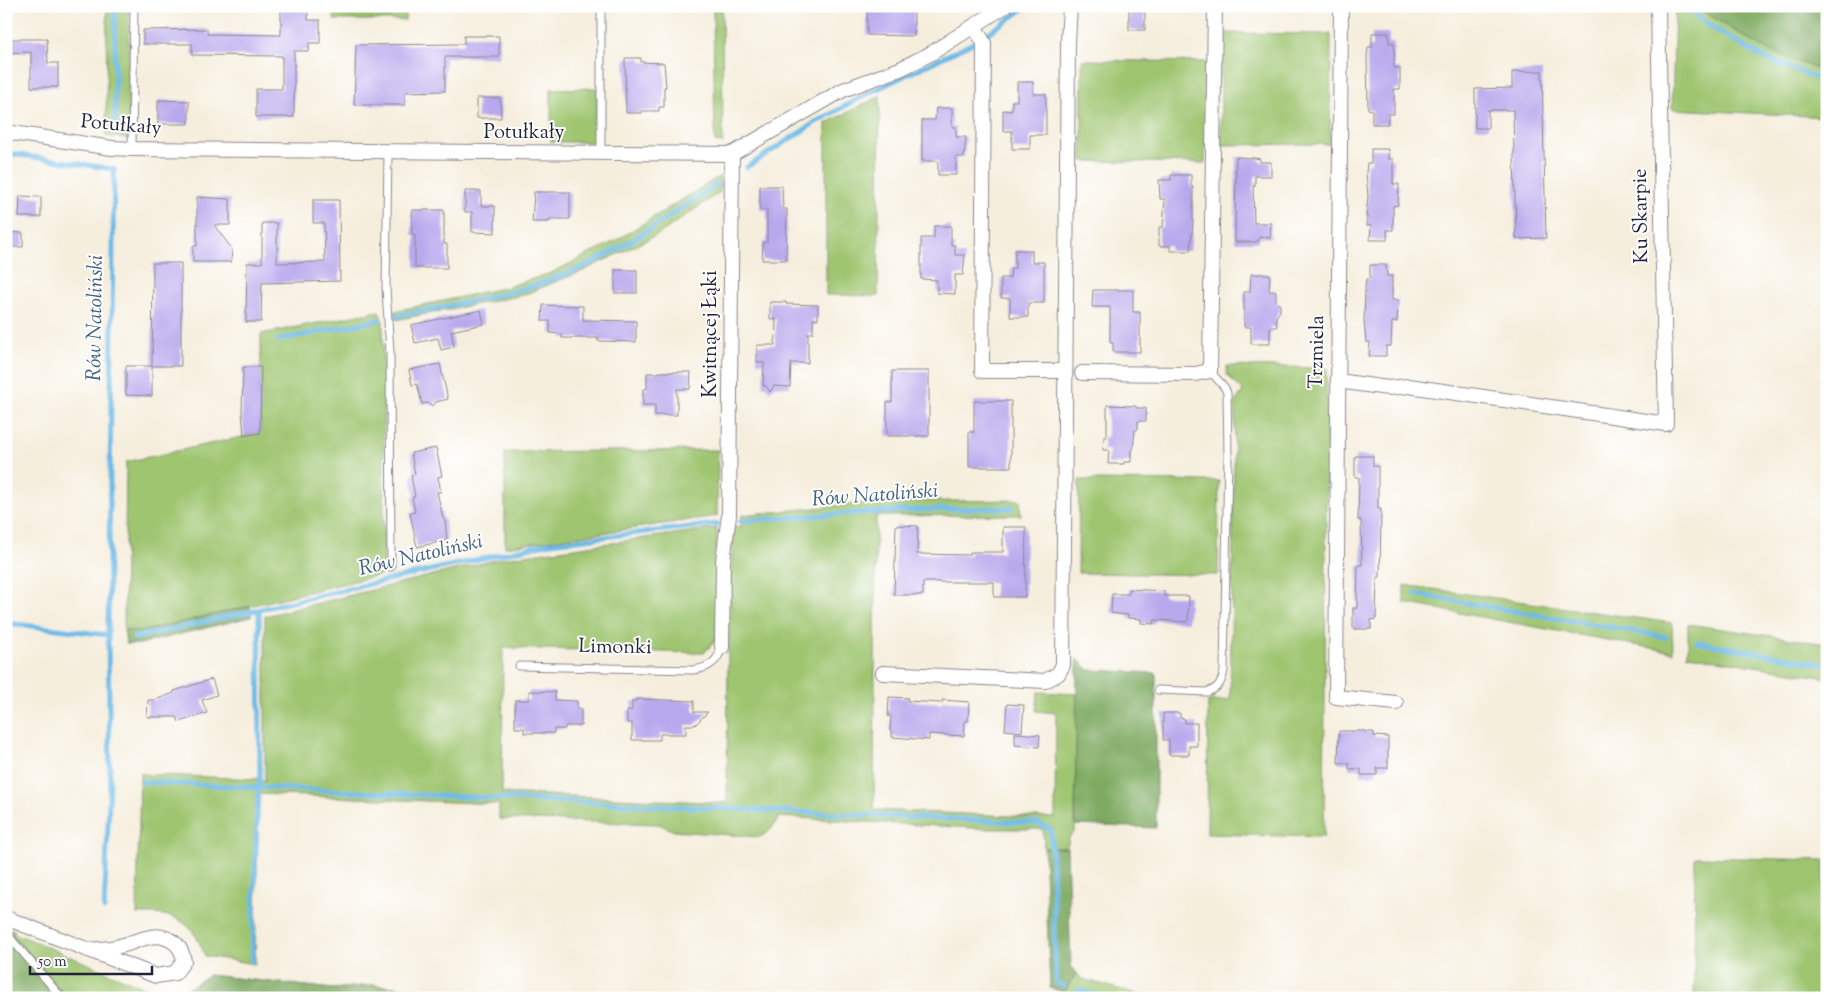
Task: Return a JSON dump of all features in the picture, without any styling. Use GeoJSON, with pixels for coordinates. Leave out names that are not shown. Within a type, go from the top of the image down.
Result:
{"type":"FeatureCollection","features":[{"type":"Feature","properties":{"kind":"street"},"geometry":{"type":"LineString","coordinates":[[732,154],[843,90],[915,62],[975,28],[1005,6]]}},
{"type":"Feature","properties":{"kind":"street"},"geometry":{"type":"LineString","coordinates":[[883,673],[1045,681],[1058,674],[1064,661],[1068,42],[1070,6]]}},
{"type":"Feature","properties":{"kind":"street"},"geometry":{"type":"LineString","coordinates":[[1082,373],[1195,374],[1210,371],[1215,6]]}},
{"type":"Feature","properties":{"kind":"street","name":"Trzmiela"},"geometry":{"type":"LineString","coordinates":[[1341,6],[1336,697],[1396,703]]}},
{"type":"Feature","properties":{"kind":"street","name":"Ku Skarpie"},"geometry":{"type":"LineString","coordinates":[[1338,381],[1388,388],[1409,386],[1666,424],[1658,6]]}},
{"type":"Feature","properties":{"kind":"street"},"geometry":{"type":"LineString","coordinates":[[975,28],[984,44],[982,371],[1065,371]]}},
{"type":"Feature","properties":{"kind":"street","name":"Potułkały"},"geometry":{"type":"LineString","coordinates":[[6,132],[112,148],[132,149],[732,154]]}},
{"type":"Feature","properties":{"kind":"street","name":"Kwitnącej Łąki"},"geometry":{"type":"LineString","coordinates":[[722,647],[724,561],[729,515],[732,154]]}},
{"type":"Feature","properties":{"kind":"street"},"geometry":{"type":"LineString","coordinates":[[6,918],[88,950],[156,976],[175,973],[184,961],[179,947],[171,940],[153,935],[116,947],[88,950]]}},
{"type":"Feature","properties":{"kind":"lane"},"geometry":{"type":"LineString","coordinates":[[132,149],[134,6]]}},
{"type":"Feature","properties":{"kind":"lane"},"geometry":{"type":"LineString","coordinates":[[601,6],[601,153]]}},
{"type":"Feature","properties":{"kind":"lane"},"geometry":{"type":"LineString","coordinates":[[388,152],[386,289],[390,352],[391,566]]}},
{"type":"Feature","properties":{"kind":"lane"},"geometry":{"type":"LineString","coordinates":[[1158,690],[1207,692],[1214,690],[1219,685],[1224,671],[1228,456],[1227,393],[1210,371]]}},
{"type":"Feature","properties":{"kind":"lane","name":"Limonki"},"geometry":{"type":"LineString","coordinates":[[519,666],[692,670],[710,666],[720,654],[722,647]]}},
{"type":"Feature","properties":{"kind":"lane"},"geometry":{"type":"LineString","coordinates":[[6,933],[62,998]]}},
{"type":"Feature","properties":{"kind":"green space"},"geometry":{"type":"Polygon","coordinates":[[[107,6],[129,6],[128,139],[106,136],[107,6]]]}},
{"type":"Feature","properties":{"kind":"green space"},"geometry":{"type":"Polygon","coordinates":[[[334,6],[430,6],[430,9],[406,9],[405,20],[334,20],[334,6]]]}},
{"type":"Feature","properties":{"kind":"green space"},"geometry":{"type":"Polygon","coordinates":[[[713,6],[722,6],[723,143],[715,142],[713,6]]]}},
{"type":"Feature","properties":{"kind":"green space"},"geometry":{"type":"Polygon","coordinates":[[[1675,6],[1695,6],[1761,47],[1827,73],[1827,117],[1672,109],[1675,6]]]}},
{"type":"Feature","properties":{"kind":"green space"},"geometry":{"type":"Polygon","coordinates":[[[1695,6],[1827,6],[1827,73],[1761,47],[1695,6]]]}},
{"type":"Feature","properties":{"kind":"green space"},"geometry":{"type":"Polygon","coordinates":[[[1221,33],[1331,34],[1330,144],[1221,145],[1221,33]]]}},
{"type":"Feature","properties":{"kind":"green space"},"geometry":{"type":"Polygon","coordinates":[[[1082,60],[1206,62],[1205,163],[1082,161],[1082,60]]]}},
{"type":"Feature","properties":{"kind":"green space"},"geometry":{"type":"Polygon","coordinates":[[[597,88],[597,142],[551,142],[551,89],[597,88]]]}},
{"type":"Feature","properties":{"kind":"green space"},"geometry":{"type":"Polygon","coordinates":[[[880,96],[878,296],[826,295],[826,123],[880,96]]]}},
{"type":"Feature","properties":{"kind":"green space"},"geometry":{"type":"Polygon","coordinates":[[[720,176],[720,192],[659,234],[583,271],[523,295],[395,320],[395,311],[507,287],[551,273],[615,241],[720,176]]]}},
{"type":"Feature","properties":{"kind":"green space"},"geometry":{"type":"Polygon","coordinates":[[[379,311],[383,322],[384,574],[144,631],[124,630],[126,462],[260,433],[261,334],[379,311]]]}},
{"type":"Feature","properties":{"kind":"green space"},"geometry":{"type":"Polygon","coordinates":[[[1227,366],[1327,368],[1324,837],[1207,834],[1208,701],[1230,700],[1235,402],[1243,391],[1227,375],[1227,366]]]}},
{"type":"Feature","properties":{"kind":"green space"},"geometry":{"type":"Polygon","coordinates":[[[718,450],[717,516],[505,547],[505,452],[718,450]]]}},
{"type":"Feature","properties":{"kind":"green space"},"geometry":{"type":"Polygon","coordinates":[[[1079,480],[1219,481],[1218,575],[1078,573],[1079,480]]]}},
{"type":"Feature","properties":{"kind":"green space"},"geometry":{"type":"Polygon","coordinates":[[[1020,500],[1021,515],[876,516],[874,810],[1055,818],[1056,713],[1036,711],[1038,692],[1077,694],[1075,831],[1069,838],[1067,848],[1044,848],[1043,829],[991,829],[779,817],[770,831],[760,837],[674,831],[659,824],[499,819],[499,804],[259,794],[255,964],[205,956],[194,933],[180,920],[162,915],[137,914],[140,774],[257,779],[265,782],[265,616],[503,558],[717,528],[716,640],[704,653],[503,648],[502,793],[727,803],[728,648],[733,527],[741,527],[742,515],[876,502],[1020,500]]]}},
{"type":"Feature","properties":{"kind":"green space"},"geometry":{"type":"Polygon","coordinates":[[[1404,585],[1672,623],[1673,652],[1404,603],[1404,585]]]}},
{"type":"Feature","properties":{"kind":"green space"},"geometry":{"type":"Polygon","coordinates":[[[250,606],[251,617],[140,644],[126,644],[124,630],[144,631],[250,606]]]}},
{"type":"Feature","properties":{"kind":"green space"},"geometry":{"type":"Polygon","coordinates":[[[1688,624],[1827,644],[1827,678],[1688,655],[1688,624]]]}},
{"type":"Feature","properties":{"kind":"green space"},"geometry":{"type":"Polygon","coordinates":[[[1077,658],[1089,670],[1156,673],[1156,828],[1075,825],[1077,658]]]}},
{"type":"Feature","properties":{"kind":"green space"},"geometry":{"type":"Polygon","coordinates":[[[1044,848],[1067,848],[1071,966],[1076,973],[1064,992],[1050,988],[1044,848]]]}},
{"type":"Feature","properties":{"kind":"green space"},"geometry":{"type":"Polygon","coordinates":[[[1695,857],[1824,860],[1823,998],[1694,998],[1695,857]]]}},
{"type":"Feature","properties":{"kind":"green space"},"geometry":{"type":"Polygon","coordinates":[[[6,927],[15,930],[14,933],[150,990],[168,992],[181,990],[194,985],[209,975],[333,989],[373,985],[417,989],[442,998],[6,998],[6,927]]]}},
{"type":"Feature","properties":{"kind":"green space"},"geometry":{"type":"Polygon","coordinates":[[[6,930],[14,933],[13,935],[68,998],[6,998],[6,930]]]}},
{"type":"Feature","properties":{"kind":"green space"},"geometry":{"type":"Polygon","coordinates":[[[1076,973],[1083,979],[1151,998],[1083,998],[1064,992],[1076,973]]]}},
{"type":"Feature","properties":{"kind":"green space"},"geometry":{"type":"Polygon","coordinates":[[[209,975],[333,989],[373,985],[417,989],[442,998],[123,998],[150,990],[172,993],[193,986],[209,975]]]}},
{"type":"Feature","properties":{"kind":"building"},"geometry":{"type":"Polygon","coordinates":[[[281,6],[308,6],[308,20],[320,20],[320,43],[309,43],[309,51],[294,51],[294,117],[256,117],[256,89],[282,89],[282,56],[192,55],[192,44],[143,44],[143,30],[207,29],[207,34],[281,35],[281,6]]]}},
{"type":"Feature","properties":{"kind":"building"},"geometry":{"type":"Polygon","coordinates":[[[867,6],[914,7],[914,36],[867,35],[867,6]]]}},
{"type":"Feature","properties":{"kind":"building"},"geometry":{"type":"Polygon","coordinates":[[[1129,6],[1145,6],[1145,30],[1129,30],[1129,6]]]}},
{"type":"Feature","properties":{"kind":"building"},"geometry":{"type":"Polygon","coordinates":[[[1372,33],[1389,33],[1389,43],[1394,43],[1394,68],[1400,68],[1400,89],[1394,89],[1394,114],[1388,114],[1388,124],[1372,124],[1372,110],[1368,109],[1367,56],[1368,47],[1372,47],[1372,33]]]}},
{"type":"Feature","properties":{"kind":"building"},"geometry":{"type":"Polygon","coordinates":[[[464,36],[499,36],[499,57],[445,57],[445,91],[405,92],[405,105],[354,105],[356,45],[464,44],[464,36]]]}},
{"type":"Feature","properties":{"kind":"building"},"geometry":{"type":"Polygon","coordinates":[[[6,39],[47,39],[48,63],[58,63],[58,87],[31,87],[31,52],[6,53],[6,39]]]}},
{"type":"Feature","properties":{"kind":"building"},"geometry":{"type":"Polygon","coordinates":[[[625,58],[641,58],[641,62],[664,63],[666,87],[664,87],[664,107],[659,107],[659,111],[626,113],[625,58]]]}},
{"type":"Feature","properties":{"kind":"building"},"geometry":{"type":"Polygon","coordinates":[[[1542,71],[1546,238],[1516,239],[1513,110],[1488,110],[1488,128],[1475,128],[1475,89],[1512,88],[1512,72],[1542,71]]]}},
{"type":"Feature","properties":{"kind":"building"},"geometry":{"type":"Polygon","coordinates":[[[1017,82],[1033,82],[1033,94],[1046,94],[1046,135],[1030,135],[1030,149],[1012,149],[1012,131],[1003,131],[1003,110],[1012,111],[1012,101],[1017,101],[1017,82]]]}},
{"type":"Feature","properties":{"kind":"building"},"geometry":{"type":"Polygon","coordinates":[[[477,98],[500,98],[501,118],[477,118],[477,98]]]}},
{"type":"Feature","properties":{"kind":"building"},"geometry":{"type":"Polygon","coordinates":[[[158,100],[189,101],[189,124],[158,124],[158,100]]]}},
{"type":"Feature","properties":{"kind":"building"},"geometry":{"type":"Polygon","coordinates":[[[936,108],[952,108],[952,127],[956,127],[956,137],[966,137],[964,157],[956,157],[956,175],[938,175],[938,161],[922,161],[922,120],[935,120],[936,108]]]}},
{"type":"Feature","properties":{"kind":"building"},"geometry":{"type":"Polygon","coordinates":[[[1371,149],[1388,149],[1388,159],[1393,159],[1393,184],[1399,184],[1398,205],[1393,206],[1393,230],[1387,230],[1387,240],[1370,240],[1371,225],[1367,226],[1368,196],[1366,173],[1367,163],[1371,163],[1371,149]]]}},
{"type":"Feature","properties":{"kind":"building"},"geometry":{"type":"Polygon","coordinates":[[[1236,157],[1255,158],[1260,159],[1260,162],[1271,162],[1271,176],[1255,176],[1255,186],[1253,186],[1254,223],[1271,223],[1270,238],[1259,237],[1259,241],[1235,242],[1236,157]]]}},
{"type":"Feature","properties":{"kind":"building"},"geometry":{"type":"Polygon","coordinates":[[[1171,175],[1191,175],[1191,186],[1193,187],[1193,224],[1190,251],[1170,251],[1170,246],[1159,246],[1159,227],[1163,227],[1165,199],[1160,199],[1159,180],[1171,180],[1171,175]]]}},
{"type":"Feature","properties":{"kind":"building"},"geometry":{"type":"Polygon","coordinates":[[[760,186],[782,186],[783,209],[787,209],[786,260],[762,260],[763,242],[767,242],[767,210],[760,210],[760,186]]]}},
{"type":"Feature","properties":{"kind":"building"},"geometry":{"type":"Polygon","coordinates":[[[465,191],[481,191],[481,206],[495,206],[495,233],[472,232],[472,212],[465,212],[465,191]]]}},
{"type":"Feature","properties":{"kind":"building"},"geometry":{"type":"Polygon","coordinates":[[[534,192],[570,192],[570,219],[549,219],[549,222],[532,222],[534,192]]]}},
{"type":"Feature","properties":{"kind":"building"},"geometry":{"type":"Polygon","coordinates":[[[20,196],[41,197],[41,217],[19,217],[20,196]]]}},
{"type":"Feature","properties":{"kind":"building"},"geometry":{"type":"Polygon","coordinates":[[[197,197],[230,199],[230,225],[214,225],[232,249],[231,262],[193,262],[193,246],[197,246],[197,197]]]}},
{"type":"Feature","properties":{"kind":"building"},"geometry":{"type":"Polygon","coordinates":[[[313,200],[339,200],[340,281],[262,283],[261,322],[246,322],[247,263],[262,263],[262,223],[277,223],[277,263],[325,262],[324,223],[313,223],[313,200]]]}},
{"type":"Feature","properties":{"kind":"building"},"geometry":{"type":"Polygon","coordinates":[[[412,210],[444,210],[444,244],[447,244],[447,268],[415,268],[415,235],[412,235],[412,210]]]}},
{"type":"Feature","properties":{"kind":"building"},"geometry":{"type":"Polygon","coordinates":[[[934,226],[951,226],[951,245],[955,245],[955,255],[965,255],[963,275],[955,275],[955,294],[937,293],[937,280],[921,279],[921,238],[934,238],[934,226]]]}},
{"type":"Feature","properties":{"kind":"building"},"geometry":{"type":"Polygon","coordinates":[[[6,232],[23,233],[23,247],[6,247],[6,232]]]}},
{"type":"Feature","properties":{"kind":"building"},"geometry":{"type":"Polygon","coordinates":[[[1015,250],[1032,250],[1032,262],[1044,262],[1044,303],[1028,303],[1028,317],[1010,317],[1010,298],[1001,298],[1001,278],[1010,278],[1011,268],[1015,268],[1015,250]]]}},
{"type":"Feature","properties":{"kind":"building"},"geometry":{"type":"Polygon","coordinates":[[[153,263],[181,263],[181,366],[152,366],[153,263]]]}},
{"type":"Feature","properties":{"kind":"building"},"geometry":{"type":"Polygon","coordinates":[[[1370,265],[1386,265],[1387,276],[1392,276],[1392,300],[1398,300],[1397,322],[1392,322],[1391,346],[1386,346],[1386,356],[1369,356],[1370,342],[1366,342],[1364,321],[1365,289],[1366,279],[1370,279],[1370,265]]]}},
{"type":"Feature","properties":{"kind":"building"},"geometry":{"type":"Polygon","coordinates":[[[615,270],[637,270],[637,293],[615,293],[615,270]]]}},
{"type":"Feature","properties":{"kind":"building"},"geometry":{"type":"Polygon","coordinates":[[[1251,274],[1270,274],[1269,291],[1276,291],[1276,301],[1280,305],[1280,311],[1276,317],[1277,327],[1270,327],[1270,344],[1251,344],[1251,327],[1244,327],[1244,292],[1250,292],[1251,274]]]}},
{"type":"Feature","properties":{"kind":"building"},"geometry":{"type":"Polygon","coordinates":[[[1093,290],[1133,290],[1133,312],[1140,312],[1140,352],[1113,352],[1113,343],[1110,343],[1110,307],[1092,307],[1093,290]]]}},
{"type":"Feature","properties":{"kind":"building"},"geometry":{"type":"Polygon","coordinates":[[[770,302],[818,305],[818,319],[813,319],[813,333],[808,333],[808,363],[791,363],[790,387],[774,386],[770,392],[766,386],[763,386],[764,363],[757,362],[757,345],[775,345],[776,319],[770,319],[770,302]]]}},
{"type":"Feature","properties":{"kind":"building"},"geometry":{"type":"Polygon","coordinates":[[[543,305],[583,306],[583,320],[636,321],[636,342],[598,341],[598,338],[562,338],[562,334],[550,333],[550,321],[542,321],[543,305]]]}},
{"type":"Feature","properties":{"kind":"building"},"geometry":{"type":"Polygon","coordinates":[[[481,310],[484,324],[451,331],[454,347],[441,350],[438,338],[415,343],[411,325],[481,310]]]}},
{"type":"Feature","properties":{"kind":"building"},"geometry":{"type":"Polygon","coordinates":[[[440,364],[448,399],[436,402],[433,406],[428,403],[422,404],[417,384],[412,385],[409,370],[440,364]]]}},
{"type":"Feature","properties":{"kind":"building"},"geometry":{"type":"Polygon","coordinates":[[[126,366],[152,366],[152,396],[126,395],[126,366]]]}},
{"type":"Feature","properties":{"kind":"building"},"geometry":{"type":"Polygon","coordinates":[[[243,367],[261,367],[260,433],[244,436],[242,413],[243,367]]]}},
{"type":"Feature","properties":{"kind":"building"},"geometry":{"type":"Polygon","coordinates":[[[892,371],[929,371],[929,436],[887,436],[887,402],[892,402],[892,371]]]}},
{"type":"Feature","properties":{"kind":"building"},"geometry":{"type":"Polygon","coordinates":[[[691,372],[690,389],[677,389],[677,415],[655,415],[655,405],[643,405],[643,389],[647,389],[647,373],[691,372]]]}},
{"type":"Feature","properties":{"kind":"building"},"geometry":{"type":"Polygon","coordinates":[[[974,401],[1011,401],[1011,467],[969,467],[969,432],[974,432],[974,401]]]}},
{"type":"Feature","properties":{"kind":"building"},"geometry":{"type":"Polygon","coordinates":[[[1107,405],[1146,408],[1146,421],[1138,421],[1138,429],[1135,430],[1131,462],[1108,464],[1109,450],[1103,450],[1104,437],[1107,437],[1107,405]]]}},
{"type":"Feature","properties":{"kind":"building"},"geometry":{"type":"Polygon","coordinates":[[[436,448],[442,476],[438,477],[441,492],[437,492],[445,521],[447,540],[417,547],[410,513],[415,512],[412,497],[415,497],[411,475],[415,474],[411,453],[436,448]]]}},
{"type":"Feature","properties":{"kind":"building"},"geometry":{"type":"Polygon","coordinates":[[[1355,456],[1373,456],[1373,466],[1378,466],[1378,509],[1381,509],[1380,577],[1377,577],[1376,619],[1371,620],[1371,629],[1353,629],[1353,608],[1357,608],[1358,565],[1362,565],[1361,520],[1358,520],[1359,477],[1355,477],[1355,456]]]}},
{"type":"Feature","properties":{"kind":"building"},"geometry":{"type":"Polygon","coordinates":[[[896,525],[918,526],[917,554],[970,555],[970,552],[1003,552],[1003,527],[1026,527],[1025,597],[994,597],[994,582],[923,582],[923,595],[894,595],[896,525]]]}},
{"type":"Feature","properties":{"kind":"building"},"geometry":{"type":"Polygon","coordinates":[[[1129,589],[1164,591],[1164,596],[1189,596],[1188,622],[1155,620],[1154,624],[1141,623],[1141,619],[1128,618],[1128,615],[1111,613],[1112,594],[1129,594],[1129,589]]]}},
{"type":"Feature","properties":{"kind":"building"},"geometry":{"type":"Polygon","coordinates":[[[212,679],[217,695],[202,700],[207,713],[179,722],[177,717],[147,717],[148,700],[155,700],[174,693],[174,691],[212,679]]]}},
{"type":"Feature","properties":{"kind":"building"},"geometry":{"type":"Polygon","coordinates":[[[529,691],[555,692],[555,700],[577,701],[577,709],[581,709],[581,726],[565,726],[565,729],[554,729],[554,733],[524,733],[524,728],[515,728],[515,700],[529,700],[529,691]]]}},
{"type":"Feature","properties":{"kind":"building"},"geometry":{"type":"Polygon","coordinates":[[[889,697],[908,698],[907,701],[942,703],[942,700],[969,702],[968,721],[965,721],[964,736],[929,734],[929,740],[892,737],[892,731],[890,731],[891,716],[888,716],[889,697]]]}},
{"type":"Feature","properties":{"kind":"building"},"geometry":{"type":"Polygon","coordinates":[[[637,699],[694,701],[694,712],[708,712],[695,725],[686,725],[686,734],[660,734],[660,740],[632,740],[632,723],[627,723],[627,711],[632,710],[632,701],[637,701],[637,699]]]}},
{"type":"Feature","properties":{"kind":"building"},"geometry":{"type":"Polygon","coordinates":[[[1007,704],[1024,705],[1022,732],[1005,730],[1007,704]]]}},
{"type":"Feature","properties":{"kind":"building"},"geometry":{"type":"Polygon","coordinates":[[[1163,713],[1180,713],[1180,718],[1185,719],[1185,723],[1197,723],[1197,746],[1189,746],[1189,755],[1169,755],[1169,740],[1163,740],[1163,713]]]}},
{"type":"Feature","properties":{"kind":"building"},"geometry":{"type":"Polygon","coordinates":[[[1339,731],[1374,732],[1374,736],[1388,737],[1388,768],[1377,768],[1377,775],[1361,775],[1361,769],[1349,769],[1349,763],[1338,763],[1339,731]]]}},
{"type":"Feature","properties":{"kind":"building"},"geometry":{"type":"Polygon","coordinates":[[[1015,733],[1040,735],[1039,747],[1015,745],[1015,733]]]}},
{"type":"Feature","properties":{"kind":"waterway"},"geometry":{"type":"LineString","coordinates":[[115,6],[115,133]]}},
{"type":"Feature","properties":{"kind":"waterway"},"geometry":{"type":"LineString","coordinates":[[747,167],[816,122],[873,91],[975,42],[1028,6]]}},
{"type":"Feature","properties":{"kind":"waterway"},"geometry":{"type":"LineString","coordinates":[[1685,6],[1705,23],[1762,57],[1827,82]]}},
{"type":"Feature","properties":{"kind":"waterway","name":"Rów Natoliński"},"geometry":{"type":"LineString","coordinates":[[6,153],[114,169],[108,635],[110,780],[104,909]]}},
{"type":"Feature","properties":{"kind":"waterway"},"geometry":{"type":"LineString","coordinates":[[396,316],[469,302],[517,290],[564,275],[620,247],[716,185]]}},
{"type":"Feature","properties":{"kind":"waterway"},"geometry":{"type":"LineString","coordinates":[[278,340],[379,320]]}},
{"type":"Feature","properties":{"kind":"waterway","name":"Rów Natoliński"},"geometry":{"type":"LineString","coordinates":[[740,521],[876,512],[1012,508]]}},
{"type":"Feature","properties":{"kind":"waterway","name":"Rów Natoliński"},"geometry":{"type":"LineString","coordinates":[[134,638],[550,543],[718,524]]}},
{"type":"Feature","properties":{"kind":"waterway"},"geometry":{"type":"LineString","coordinates":[[1415,594],[1666,637]]}},
{"type":"Feature","properties":{"kind":"waterway"},"geometry":{"type":"LineString","coordinates":[[252,962],[258,787],[260,781],[259,611]]}},
{"type":"Feature","properties":{"kind":"waterway"},"geometry":{"type":"LineString","coordinates":[[6,623],[108,635]]}},
{"type":"Feature","properties":{"kind":"waterway"},"geometry":{"type":"LineString","coordinates":[[1697,642],[1827,665]]}},
{"type":"Feature","properties":{"kind":"waterway"},"geometry":{"type":"LineString","coordinates":[[142,782],[1038,823],[1051,830],[1056,983],[1064,986]]}},
{"type":"Feature","properties":{"kind":"waterway"},"geometry":{"type":"LineString","coordinates":[[1078,990],[1103,998]]}}]}
